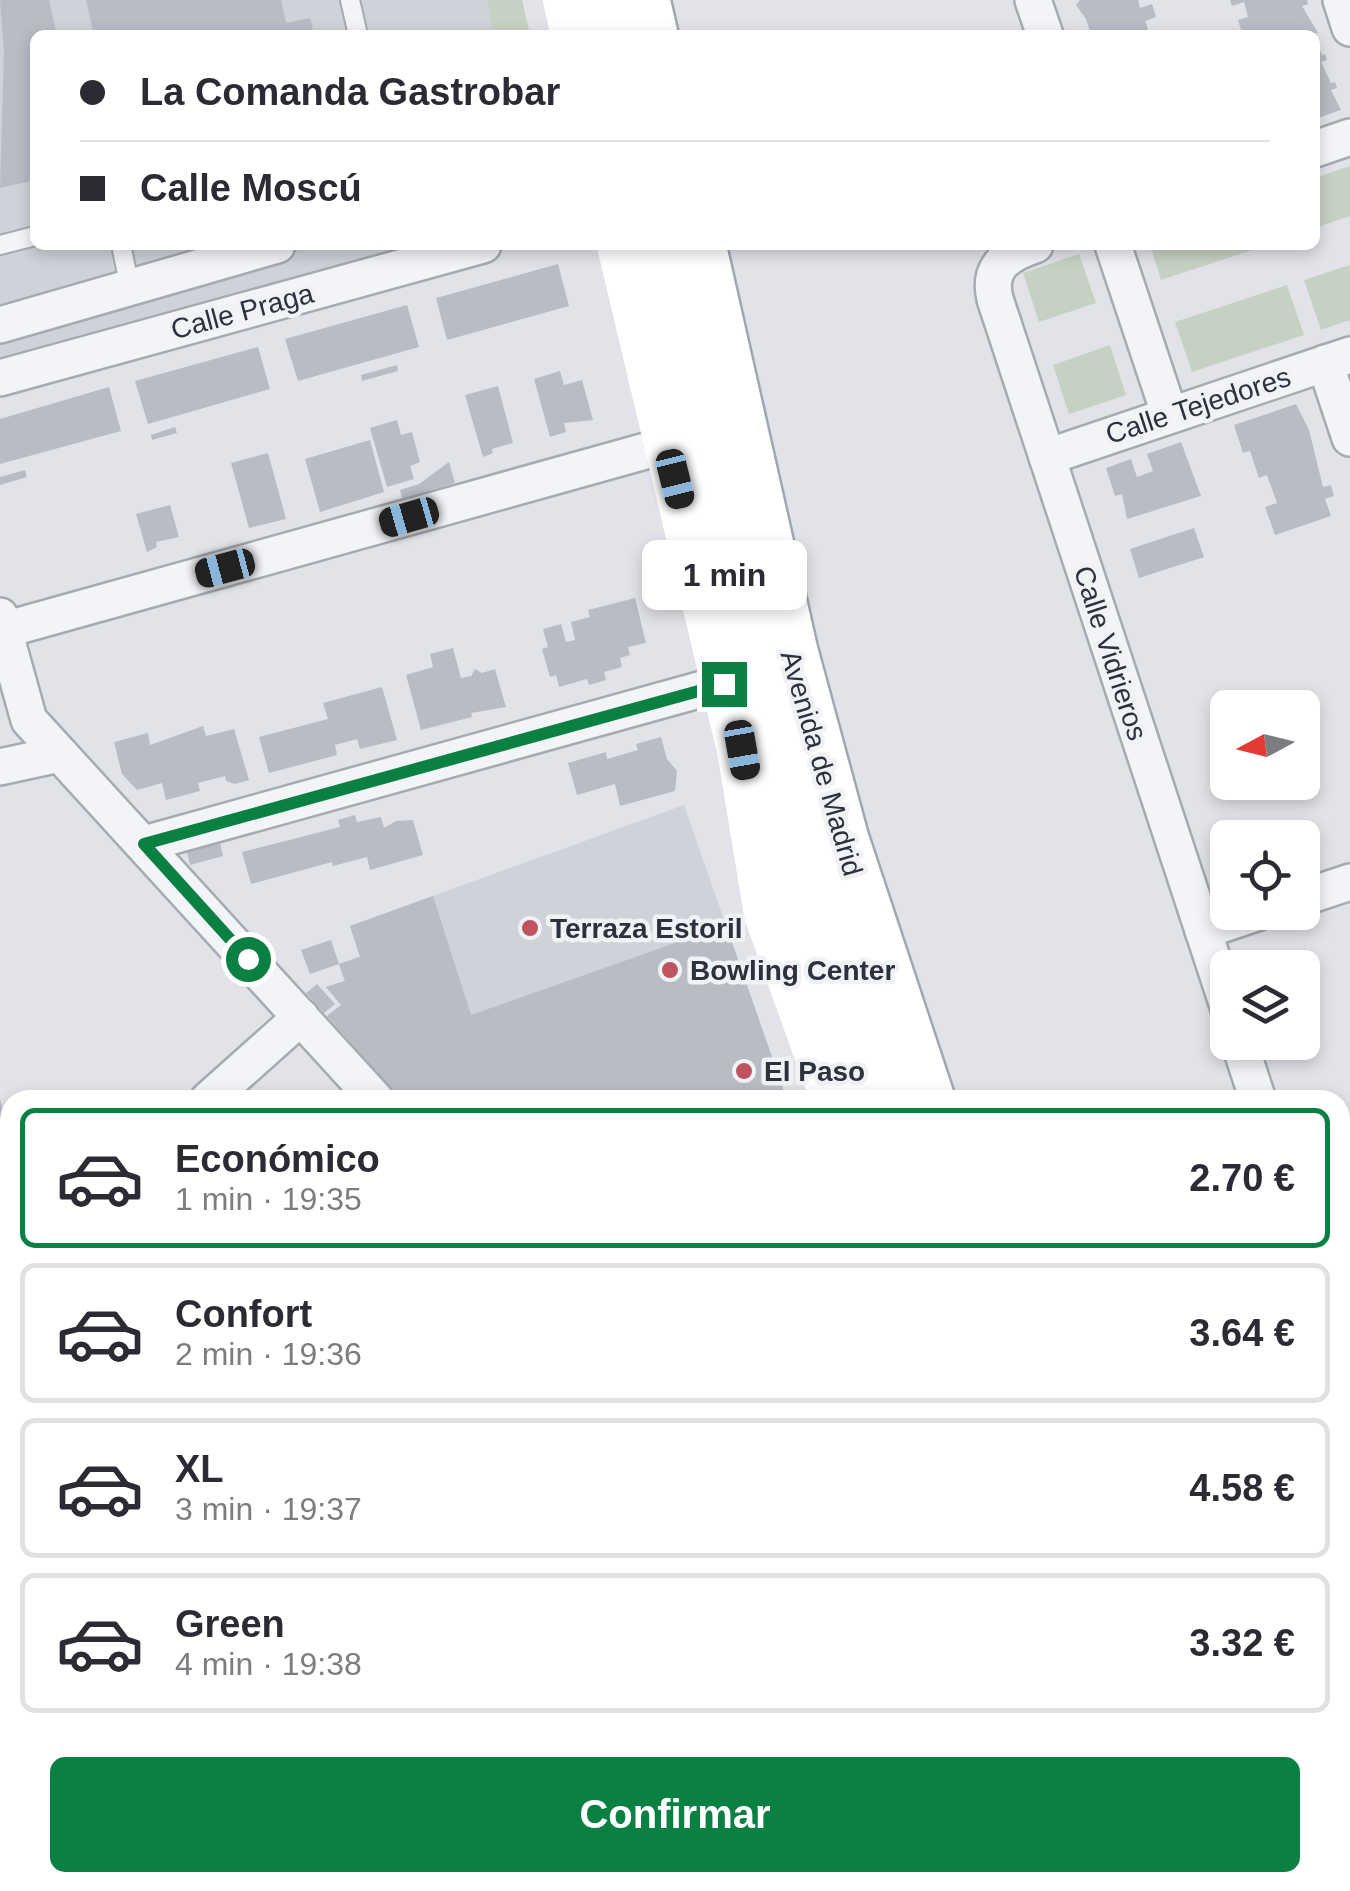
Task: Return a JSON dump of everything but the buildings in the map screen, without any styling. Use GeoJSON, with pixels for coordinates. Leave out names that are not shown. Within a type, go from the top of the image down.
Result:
{"type":"FeatureCollection","features":[{"type":"Feature","properties":{"kind":"main road"},"geometry":{"type":"LineString","coordinates":[[568,0],[575,30]]}},
{"type":"Feature","properties":{"kind":"main road"},"geometry":{"type":"LineString","coordinates":[[601,0],[608,30]]}},
{"type":"Feature","properties":{"kind":"main road"},"geometry":{"type":"LineString","coordinates":[[642,0],[649,30]]}},
{"type":"Feature","properties":{"kind":"main road"},"geometry":{"type":"LineString","coordinates":[[623,250],[742,750],[769,914],[832,1090]]}},
{"type":"Feature","properties":{"kind":"main road","name":"Avenida de Madrid"},"geometry":{"type":"LineString","coordinates":[[657,250],[761,706],[834,954],[881,1090]]}},
{"type":"Feature","properties":{"kind":"main road","name":"Avenida de Madrid"},"geometry":{"type":"LineString","coordinates":[[699,250],[840,840],[924,1090]]}},
{"type":"Feature","properties":{"kind":"street"},"geometry":{"type":"LineString","coordinates":[[1033,0],[1042,30]]}},
{"type":"Feature","properties":{"kind":"street"},"geometry":{"type":"LineString","coordinates":[[1341,0],[1350,28]]}},
{"type":"Feature","properties":{"kind":"street"},"geometry":{"type":"LineString","coordinates":[[1320,147],[1350,137]]}},
{"type":"Feature","properties":{"kind":"street"},"geometry":{"type":"LineString","coordinates":[[0,325],[260,250]]}},
{"type":"Feature","properties":{"kind":"street","name":"Calle Praga"},"geometry":{"type":"LineString","coordinates":[[0,378],[465,250]]}},
{"type":"Feature","properties":{"kind":"street","name":"Calle Vidrieros"},"geometry":{"type":"LineString","coordinates":[[1026,250],[1000,263],[992,280],[994,299],[1210,952]]}},
{"type":"Feature","properties":{"kind":"street"},"geometry":{"type":"LineString","coordinates":[[1116,250],[1169,413]]}},
{"type":"Feature","properties":{"kind":"street"},"geometry":{"type":"LineString","coordinates":[[1338,359],[1350,438]]}},
{"type":"Feature","properties":{"kind":"street","name":"Calle Tejedores"},"geometry":{"type":"LineString","coordinates":[[1047,457],[1338,359]]}},
{"type":"Feature","properties":{"kind":"street"},"geometry":{"type":"LineString","coordinates":[[367,1090],[29,720],[2,623],[667,445]]}},
{"type":"Feature","properties":{"kind":"street"},"geometry":{"type":"LineString","coordinates":[[144,844],[724,684]]}},
{"type":"Feature","properties":{"kind":"street"},"geometry":{"type":"LineString","coordinates":[[0,768],[60,754]]}},
{"type":"Feature","properties":{"kind":"street"},"geometry":{"type":"LineString","coordinates":[[1320,892],[1350,882]]}},
{"type":"Feature","properties":{"kind":"street"},"geometry":{"type":"LineString","coordinates":[[1203,931],[1210,929]]}},
{"type":"Feature","properties":{"kind":"street"},"geometry":{"type":"LineString","coordinates":[[219,1090],[301,1017]]}},
{"type":"Feature","properties":{"kind":"street"},"geometry":{"type":"LineString","coordinates":[[1245,1060],[1255,1090]]}},
{"type":"Feature","properties":{"kind":"lane"},"geometry":{"type":"LineString","coordinates":[[350,0],[357,30]]}},
{"type":"Feature","properties":{"kind":"lane"},"geometry":{"type":"LineString","coordinates":[[0,245],[30,237]]}},
{"type":"Feature","properties":{"kind":"lane"},"geometry":{"type":"LineString","coordinates":[[122,250],[130,288]]}},
{"type":"Feature","properties":{"kind":"shaded area"},"geometry":{"type":"Polygon","coordinates":[[[0,0],[522,0],[529,30],[30,30],[30,250],[390,250],[0,357],[0,0]]]}},
{"type":"Feature","properties":{"kind":"shaded area"},"geometry":{"type":"Polygon","coordinates":[[[684,805],[784,1090],[393,1090],[327,1016],[341,1005],[326,987],[344,981],[339,964],[360,956],[350,926],[684,805]]]}},
{"type":"Feature","properties":{"kind":"green space"},"geometry":{"type":"Polygon","coordinates":[[[487,0],[522,0],[529,30],[493,30],[487,0]]]}},
{"type":"Feature","properties":{"kind":"green space"},"geometry":{"type":"Polygon","coordinates":[[[1350,166],[1350,216],[1320,226],[1320,176],[1350,166]]]}},
{"type":"Feature","properties":{"kind":"green space"},"geometry":{"type":"Polygon","coordinates":[[[1152,250],[1252,250],[1161,280],[1152,250]]]}},
{"type":"Feature","properties":{"kind":"green space"},"geometry":{"type":"Polygon","coordinates":[[[1079,254],[1096,303],[1039,322],[1023,273],[1079,254]]]}},
{"type":"Feature","properties":{"kind":"green space"},"geometry":{"type":"Polygon","coordinates":[[[1350,265],[1350,320],[1321,330],[1304,280],[1350,265]]]}},
{"type":"Feature","properties":{"kind":"green space"},"geometry":{"type":"Polygon","coordinates":[[[1287,285],[1304,335],[1192,372],[1175,322],[1287,285]]]}},
{"type":"Feature","properties":{"kind":"green space"},"geometry":{"type":"Polygon","coordinates":[[[1110,345],[1126,395],[1069,414],[1053,365],[1110,345]]]}},
{"type":"Feature","properties":{"kind":"place","name":"Terraza Estoril"},"geometry":{"type":"Point","coordinates":[530,928]}},
{"type":"Feature","properties":{"kind":"place","name":"Bowling Center"},"geometry":{"type":"Point","coordinates":[670,970]}},
{"type":"Feature","properties":{"kind":"place","name":"El Paso"},"geometry":{"type":"Point","coordinates":[744,1071]}},
{"type":"Feature","properties":{"kind":"route"},"geometry":{"type":"LineString","coordinates":[[248,959],[144,844],[724,684]]}}]}
